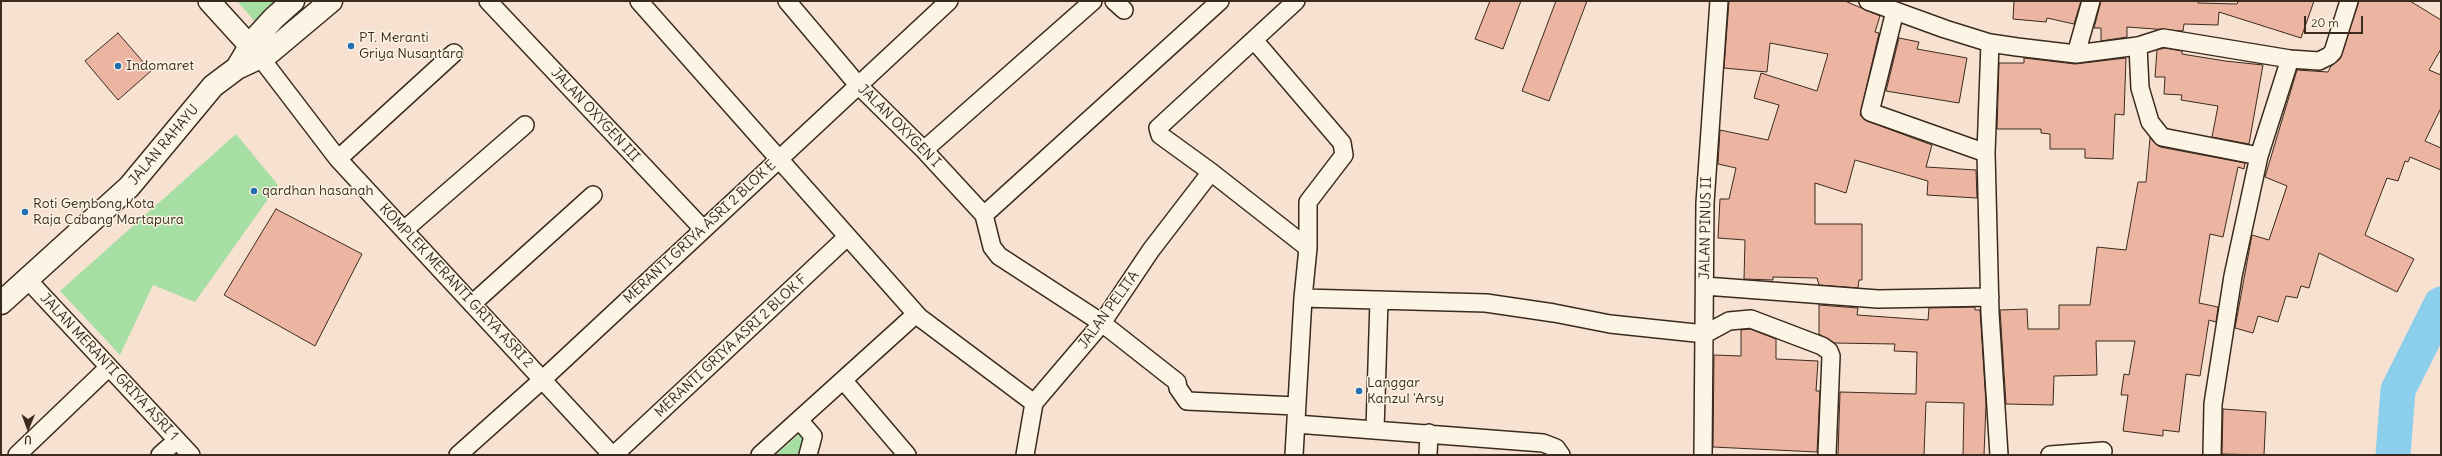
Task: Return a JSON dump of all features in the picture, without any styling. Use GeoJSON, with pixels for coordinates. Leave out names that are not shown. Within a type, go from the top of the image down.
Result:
{"type":"FeatureCollection","features":[{"type":"Feature","properties":{"kind":"main road"},"geometry":{"type":"LineString","coordinates":[[255,51],[274,18],[293,1]]}},
{"type":"Feature","properties":{"kind":"main road"},"geometry":{"type":"LineString","coordinates":[[255,51],[281,44],[331,1]]}},
{"type":"Feature","properties":{"kind":"main road","name":"JALAN RAHAYU"},"geometry":{"type":"LineString","coordinates":[[1,303],[129,187],[213,86],[237,68],[255,51]]}},
{"type":"Feature","properties":{"kind":"street"},"geometry":{"type":"LineString","coordinates":[[209,1],[255,51]]}},
{"type":"Feature","properties":{"kind":"street","name":"JALAN OXYGEN III"},"geometry":{"type":"LineString","coordinates":[[488,1],[703,230]]}},
{"type":"Feature","properties":{"kind":"street"},"geometry":{"type":"LineString","coordinates":[[640,1],[916,314],[1034,403]]}},
{"type":"Feature","properties":{"kind":"street","name":"MERANTI GRIYA ASRI 2 BLOK E"},"geometry":{"type":"LineString","coordinates":[[458,455],[542,380],[949,1]]}},
{"type":"Feature","properties":{"kind":"street"},"geometry":{"type":"LineString","coordinates":[[924,150],[1093,1]]}},
{"type":"Feature","properties":{"kind":"street"},"geometry":{"type":"LineString","coordinates":[[984,215],[1220,1]]}},
{"type":"Feature","properties":{"kind":"street"},"geometry":{"type":"LineString","coordinates":[[1296,1],[1158,128],[1160,135],[1212,172],[1308,248]]}},
{"type":"Feature","properties":{"kind":"street","name":"JALAN PINUS II"},"geometry":{"type":"LineString","coordinates":[[1703,455],[1705,202],[1719,1]]}},
{"type":"Feature","properties":{"kind":"street"},"geometry":{"type":"LineString","coordinates":[[1868,1],[1990,43],[2076,54],[2138,46],[2163,38],[2290,59],[2319,61],[2329,56],[2333,52],[2349,1]]}},
{"type":"Feature","properties":{"kind":"street"},"geometry":{"type":"LineString","coordinates":[[2076,54],[2091,1]]}},
{"type":"Feature","properties":{"kind":"street","name":"JALAN OXYGEN I"},"geometry":{"type":"LineString","coordinates":[[795,4],[858,85],[924,150],[984,215],[992,247],[999,256],[1102,323]]}},
{"type":"Feature","properties":{"kind":"street"},"geometry":{"type":"LineString","coordinates":[[1895,10],[1870,112],[1986,153]]}},
{"type":"Feature","properties":{"kind":"street"},"geometry":{"type":"LineString","coordinates":[[1254,40],[1342,143],[1344,155],[1308,202],[1308,248],[1302,298],[1294,455]]}},
{"type":"Feature","properties":{"kind":"street"},"geometry":{"type":"LineString","coordinates":[[1990,43],[1986,153],[1990,297],[1999,455]]}},
{"type":"Feature","properties":{"kind":"street"},"geometry":{"type":"LineString","coordinates":[[2138,46],[2140,88],[2150,122],[2162,137],[2259,156]]}},
{"type":"Feature","properties":{"kind":"street","name":"KOMPLEK MERANTI GRIYA ASRI 2"},"geometry":{"type":"LineString","coordinates":[[255,51],[338,159],[613,455]]}},
{"type":"Feature","properties":{"kind":"street"},"geometry":{"type":"LineString","coordinates":[[338,159],[454,54]]}},
{"type":"Feature","properties":{"kind":"street"},"geometry":{"type":"LineString","coordinates":[[2212,455],[2213,404],[2233,276],[2259,156],[2290,59]]}},
{"type":"Feature","properties":{"kind":"street"},"geometry":{"type":"LineString","coordinates":[[404,230],[525,126]]}},
{"type":"Feature","properties":{"kind":"street","name":"JALAN PELITA"},"geometry":{"type":"LineString","coordinates":[[1024,455],[1034,403],[1102,323],[1151,250],[1212,172]]}},
{"type":"Feature","properties":{"kind":"street"},"geometry":{"type":"LineString","coordinates":[[472,304],[593,195]]}},
{"type":"Feature","properties":{"kind":"street","name":"MERANTI GRIYA ASRI 2 BLOK F"},"geometry":{"type":"LineString","coordinates":[[613,455],[848,236]]}},
{"type":"Feature","properties":{"kind":"street","name":"JALAN MERANTI GRIYA ASRI 1"},"geometry":{"type":"LineString","coordinates":[[27,279],[191,455]]}},
{"type":"Feature","properties":{"kind":"street"},"geometry":{"type":"LineString","coordinates":[[1705,286],[1878,299],[1990,297]]}},
{"type":"Feature","properties":{"kind":"street"},"geometry":{"type":"LineString","coordinates":[[1302,298],[1486,302],[1610,324],[1704,334],[1729,321],[1751,319],[1822,346],[1829,351],[1831,364],[1827,455]]}},
{"type":"Feature","properties":{"kind":"street"},"geometry":{"type":"LineString","coordinates":[[1374,430],[1379,300]]}},
{"type":"Feature","properties":{"kind":"street"},"geometry":{"type":"LineString","coordinates":[[760,455],[916,314]]}},
{"type":"Feature","properties":{"kind":"street"},"geometry":{"type":"LineString","coordinates":[[1102,323],[1178,382],[1178,388],[1187,401],[1296,406]]}},
{"type":"Feature","properties":{"kind":"street"},"geometry":{"type":"LineString","coordinates":[[17,455],[109,367]]}},
{"type":"Feature","properties":{"kind":"street"},"geometry":{"type":"LineString","coordinates":[[843,380],[907,455]]}},
{"type":"Feature","properties":{"kind":"street"},"geometry":{"type":"LineString","coordinates":[[799,420],[813,436],[808,455]]}},
{"type":"Feature","properties":{"kind":"street"},"geometry":{"type":"LineString","coordinates":[[1296,424],[1429,433],[1542,443],[1556,448],[1561,455]]}},
{"type":"Feature","properties":{"kind":"street"},"geometry":{"type":"LineString","coordinates":[[1428,455],[1429,433]]}},
{"type":"Feature","properties":{"kind":"street"},"geometry":{"type":"LineString","coordinates":[[160,455],[177,440]]}},
{"type":"Feature","properties":{"kind":"street"},"geometry":{"type":"LineString","coordinates":[[2050,455],[2103,452]]}},
{"type":"Feature","properties":{"kind":"green space"},"geometry":{"type":"Polygon","coordinates":[[[237,1],[281,1],[257,24],[237,1]]]}},
{"type":"Feature","properties":{"kind":"green space"},"geometry":{"type":"Polygon","coordinates":[[[236,134],[278,185],[195,302],[153,285],[120,355],[60,291],[236,134]]]}},
{"type":"Feature","properties":{"kind":"green space"},"geometry":{"type":"Polygon","coordinates":[[[806,428],[799,455],[775,455],[806,428]]]}},
{"type":"Feature","properties":{"kind":"building"},"geometry":{"type":"Polygon","coordinates":[[[1490,1],[1521,1],[1503,49],[1475,39],[1490,1]]]}},
{"type":"Feature","properties":{"kind":"building"},"geometry":{"type":"Polygon","coordinates":[[[1556,1],[1587,1],[1549,101],[1522,91],[1556,1]]]}},
{"type":"Feature","properties":{"kind":"building"},"geometry":{"type":"Polygon","coordinates":[[[1729,1],[1845,1],[1880,16],[1875,32],[1879,33],[1860,115],[1867,121],[1932,145],[1926,167],[1976,170],[1977,198],[1927,195],[1928,181],[1855,160],[1846,193],[1815,183],[1815,224],[1862,224],[1862,280],[1859,280],[1858,288],[1819,285],[1817,278],[1773,277],[1773,280],[1744,279],[1745,240],[1718,238],[1720,199],[1729,199],[1736,168],[1718,164],[1720,130],[1768,140],[1779,105],[1754,98],[1761,73],[1817,91],[1828,54],[1770,43],[1767,72],[1724,68],[1729,1]]]}},
{"type":"Feature","properties":{"kind":"building"},"geometry":{"type":"Polygon","coordinates":[[[2014,1],[2081,1],[2074,24],[2047,18],[2046,22],[2013,19],[2014,1]]]}},
{"type":"Feature","properties":{"kind":"building"},"geometry":{"type":"Polygon","coordinates":[[[2101,1],[2198,1],[2198,3],[2237,4],[2238,1],[2314,1],[2301,38],[2219,12],[2218,25],[2184,24],[2183,31],[2127,27],[2127,37],[2101,41],[2101,28],[2094,28],[2101,1]]]}},
{"type":"Feature","properties":{"kind":"building"},"geometry":{"type":"Polygon","coordinates":[[[2359,1],[2410,1],[2441,20],[2441,49],[2429,70],[2441,75],[2441,108],[2425,141],[2441,148],[2441,170],[2410,157],[2408,162],[2405,161],[2398,181],[2387,178],[2365,235],[2414,259],[2397,292],[2319,253],[2309,288],[2301,286],[2297,298],[2286,296],[2278,322],[2258,316],[2253,333],[2235,328],[2252,235],[2269,240],[2287,186],[2265,177],[2297,70],[2328,72],[2331,66],[2340,59],[2359,1]]]}},
{"type":"Feature","properties":{"kind":"building","name":"Indomaret"},"geometry":{"type":"Polygon","coordinates":[[[118,33],[151,71],[118,100],[85,61],[118,33]]]}},
{"type":"Feature","properties":{"kind":"building"},"geometry":{"type":"Polygon","coordinates":[[[1899,38],[1919,42],[1917,49],[1967,58],[1959,103],[1886,91],[1899,38]]]}},
{"type":"Feature","properties":{"kind":"building"},"geometry":{"type":"Polygon","coordinates":[[[2164,48],[2182,51],[2182,54],[2263,65],[2249,144],[2212,137],[2218,106],[2181,100],[2182,95],[2164,94],[2165,77],[2155,77],[2157,50],[2164,48]]]}},
{"type":"Feature","properties":{"kind":"building"},"geometry":{"type":"Polygon","coordinates":[[[2024,58],[2075,64],[2126,58],[2124,115],[2115,114],[2113,159],[2085,158],[2085,149],[2050,149],[2050,134],[2041,133],[2041,129],[1997,129],[1999,63],[2024,63],[2024,58]]]}},
{"type":"Feature","properties":{"kind":"building"},"geometry":{"type":"Polygon","coordinates":[[[2150,138],[2160,147],[2245,163],[2244,169],[2238,167],[2223,237],[2210,234],[2199,303],[2218,307],[2216,322],[2209,320],[2200,376],[2186,374],[2179,432],[2163,430],[2163,436],[2123,431],[2128,395],[2121,395],[2124,374],[2129,375],[2135,341],[2096,341],[2097,375],[2054,376],[2053,405],[2006,404],[2000,310],[2027,309],[2028,329],[2059,329],[2059,305],[2090,305],[2097,247],[2126,250],[2138,182],[2146,182],[2150,138]]]}},
{"type":"Feature","properties":{"kind":"building"},"geometry":{"type":"Polygon","coordinates":[[[276,209],[362,254],[315,346],[224,295],[276,209]]]}},
{"type":"Feature","properties":{"kind":"building"},"geometry":{"type":"Polygon","coordinates":[[[1819,305],[1858,308],[1857,315],[1928,320],[1929,308],[1975,307],[1975,310],[1980,310],[1986,404],[1984,455],[1963,455],[1964,403],[1926,402],[1924,455],[1838,455],[1840,392],[1916,394],[1917,352],[1894,351],[1895,344],[1834,343],[1819,334],[1819,305]]]}},
{"type":"Feature","properties":{"kind":"building"},"geometry":{"type":"Polygon","coordinates":[[[1750,329],[1776,339],[1776,359],[1818,361],[1816,391],[1820,391],[1817,452],[1713,447],[1714,355],[1741,356],[1741,330],[1750,329]]]}},
{"type":"Feature","properties":{"kind":"building"},"geometry":{"type":"Polygon","coordinates":[[[2223,409],[2266,412],[2264,455],[2222,454],[2223,409]]]}},
{"type":"Feature","properties":{"kind":"waterway"},"geometry":{"type":"LineString","coordinates":[[2393,455],[2398,390],[2441,304]]}},
{"type":"Feature","properties":{"kind":"place","name":"PT. Meranti Griya Nusantara"},"geometry":{"type":"Point","coordinates":[351,46]}},
{"type":"Feature","properties":{"kind":"place","name":"Indomaret"},"geometry":{"type":"Point","coordinates":[118,66]}},
{"type":"Feature","properties":{"kind":"place","name":"qardhan hasanah"},"geometry":{"type":"Point","coordinates":[254,191]}},
{"type":"Feature","properties":{"kind":"place","name":"Roti Gembong Kota Raja Cabang Martapura"},"geometry":{"type":"Point","coordinates":[25,212]}},
{"type":"Feature","properties":{"kind":"place","name":"Langgar Kanzul 'Arsy"},"geometry":{"type":"Point","coordinates":[1359,391]}}]}
